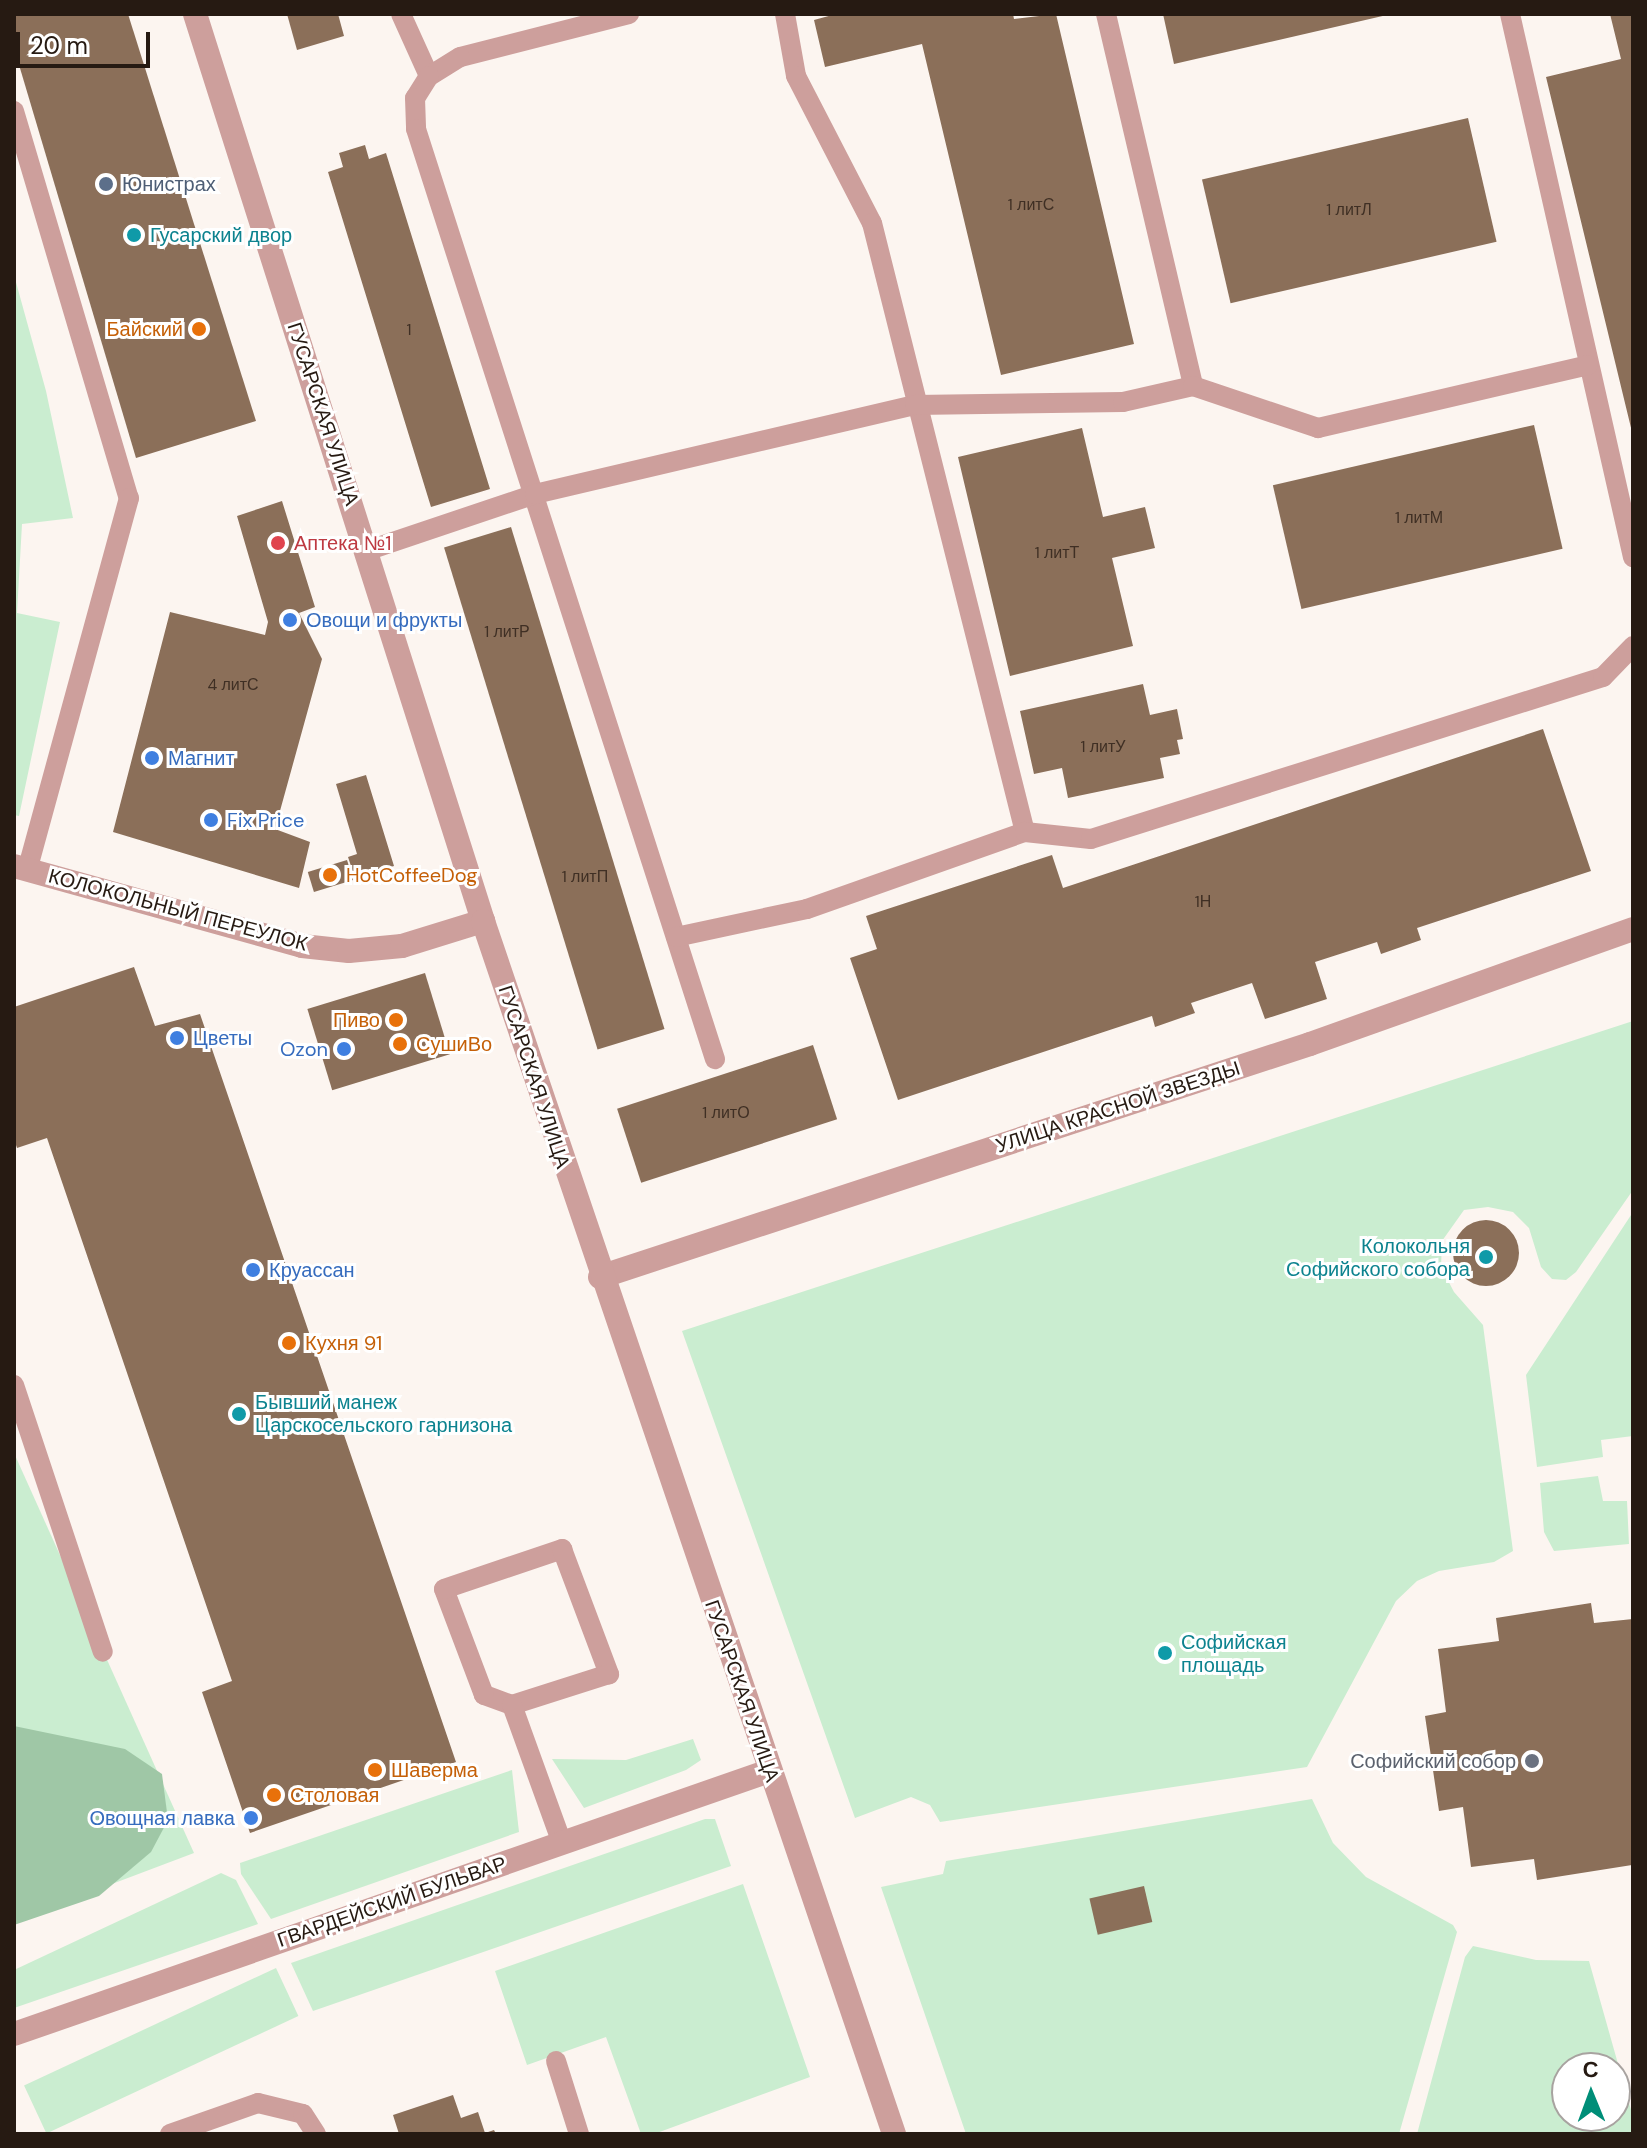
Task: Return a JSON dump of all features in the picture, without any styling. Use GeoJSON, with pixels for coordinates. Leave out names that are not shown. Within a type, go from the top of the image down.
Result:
{"type":"FeatureCollection","features":[{"type":"Feature","properties":{"kind":"street","name":"ГУСАРСКАЯ УЛИЦА"},"geometry":{"type":"LineString","coordinates":[[195,14],[483,921],[600,1277],[894,2134]]}},
{"type":"Feature","properties":{"kind":"street","name":"КОЛОКОЛЬНЫЙ ПЕРЕУЛОК"},"geometry":{"type":"LineString","coordinates":[[20,868],[302,946],[349,951],[402,946],[483,921]]}},
{"type":"Feature","properties":{"kind":"street","name":"УЛИЦА КРАСНОЙ ЗВЕЗДЫ"},"geometry":{"type":"LineString","coordinates":[[600,1277],[1310,1044],[1633,929]]}},
{"type":"Feature","properties":{"kind":"street","name":"ГВАРДЕЙСКИЙ БУЛЬВАР"},"geometry":{"type":"LineString","coordinates":[[14,2034],[769,1771]]}},
{"type":"Feature","properties":{"kind":"lane"},"geometry":{"type":"LineString","coordinates":[[401,14],[429,76]]}},
{"type":"Feature","properties":{"kind":"lane"},"geometry":{"type":"LineString","coordinates":[[629,14],[460,57],[429,76],[415,98],[416,129],[715,1059]]}},
{"type":"Feature","properties":{"kind":"lane"},"geometry":{"type":"LineString","coordinates":[[785,14],[796,76],[872,223],[915,405],[1025,832]]}},
{"type":"Feature","properties":{"kind":"lane"},"geometry":{"type":"LineString","coordinates":[[1106,14],[1193,386]]}},
{"type":"Feature","properties":{"kind":"lane"},"geometry":{"type":"LineString","coordinates":[[1510,14],[1633,557]]}},
{"type":"Feature","properties":{"kind":"lane"},"geometry":{"type":"LineString","coordinates":[[14,111],[129,498],[20,868]]}},
{"type":"Feature","properties":{"kind":"lane"},"geometry":{"type":"LineString","coordinates":[[366,551],[535,494],[915,405],[1123,402],[1193,386],[1318,428],[1588,365]]}},
{"type":"Feature","properties":{"kind":"lane"},"geometry":{"type":"LineString","coordinates":[[676,937],[807,909],[1025,832],[1091,839],[1603,677],[1633,646]]}},
{"type":"Feature","properties":{"kind":"lane"},"geometry":{"type":"LineString","coordinates":[[14,1385],[103,1652]]}},
{"type":"Feature","properties":{"kind":"lane"},"geometry":{"type":"LineString","coordinates":[[562,1549],[609,1674],[512,1705],[484,1695],[444,1589],[562,1549]]}},
{"type":"Feature","properties":{"kind":"lane"},"geometry":{"type":"LineString","coordinates":[[512,1705],[562,1843]]}},
{"type":"Feature","properties":{"kind":"lane"},"geometry":{"type":"LineString","coordinates":[[556,2061],[579,2134]]}},
{"type":"Feature","properties":{"kind":"lane"},"geometry":{"type":"LineString","coordinates":[[170,2134],[258,2103],[303,2114],[316,2134]]}},
{"type":"Feature","properties":{"kind":"green space"},"geometry":{"type":"Polygon","coordinates":[[[14,275],[46,391],[73,518],[22,524],[17,613],[60,622],[19,816],[14,815],[14,275]]]}},
{"type":"Feature","properties":{"kind":"green space"},"geometry":{"type":"Polygon","coordinates":[[[1633,1021],[1633,1190],[1576,1272],[1566,1280],[1552,1279],[1541,1267],[1529,1228],[1513,1212],[1488,1207],[1464,1210],[1442,1241],[1441,1267],[1454,1292],[1483,1325],[1513,1551],[1494,1562],[1439,1571],[1417,1581],[1396,1601],[1307,1767],[940,1822],[930,1805],[911,1797],[855,1818],[682,1331],[1633,1021]]]}},
{"type":"Feature","properties":{"kind":"green space"},"geometry":{"type":"Polygon","coordinates":[[[1633,1212],[1633,1436],[1601,1440],[1603,1457],[1537,1467],[1526,1375],[1633,1212]]]}},
{"type":"Feature","properties":{"kind":"green space"},"geometry":{"type":"Polygon","coordinates":[[[14,1453],[194,1853],[14,1921],[14,1453]]]}},
{"type":"Feature","properties":{"kind":"green space"},"geometry":{"type":"Polygon","coordinates":[[[1598,1476],[1603,1501],[1627,1501],[1629,1544],[1554,1551],[1544,1532],[1540,1483],[1598,1476]]]}},
{"type":"Feature","properties":{"kind":"green space"},"geometry":{"type":"Polygon","coordinates":[[[14,1726],[125,1749],[162,1774],[168,1820],[151,1852],[99,1896],[14,1925],[14,1726]]]}},
{"type":"Feature","properties":{"kind":"green space"},"geometry":{"type":"Polygon","coordinates":[[[693,1739],[701,1760],[686,1770],[584,1808],[552,1759],[626,1760],[693,1739]]]}},
{"type":"Feature","properties":{"kind":"green space"},"geometry":{"type":"Polygon","coordinates":[[[512,1770],[519,1832],[271,1919],[241,1874],[240,1863],[512,1770]]]}},
{"type":"Feature","properties":{"kind":"green space"},"geometry":{"type":"Polygon","coordinates":[[[1312,1799],[1333,1843],[1366,1877],[1453,1925],[1457,1932],[1399,2134],[966,2134],[881,1887],[943,1874],[946,1861],[1312,1799]]]}},
{"type":"Feature","properties":{"kind":"green space"},"geometry":{"type":"Polygon","coordinates":[[[705,1819],[715,1819],[731,1866],[313,2011],[291,1963],[705,1819]]]}},
{"type":"Feature","properties":{"kind":"green space"},"geometry":{"type":"Polygon","coordinates":[[[221,1873],[236,1880],[258,1924],[14,2008],[14,1970],[221,1873]]]}},
{"type":"Feature","properties":{"kind":"green space"},"geometry":{"type":"Polygon","coordinates":[[[743,1884],[810,2077],[654,2134],[641,2134],[606,2037],[527,2065],[495,1971],[743,1884]]]}},
{"type":"Feature","properties":{"kind":"green space"},"geometry":{"type":"Polygon","coordinates":[[[1473,1946],[1536,1960],[1589,1961],[1615,2052],[1551,2052],[1551,2132],[1631,2132],[1631,2110],[1633,2134],[1417,2134],[1465,1957],[1473,1946]]]}},
{"type":"Feature","properties":{"kind":"green space"},"geometry":{"type":"Polygon","coordinates":[[[276,1968],[298,2016],[46,2134],[24,2085],[276,1968]]]}},
{"type":"Feature","properties":{"kind":"building","name":"Гусарский двор"},"geometry":{"type":"Polygon","coordinates":[[[14,14],[128,14],[256,421],[136,458],[14,48],[14,14]]]}},
{"type":"Feature","properties":{"kind":"building"},"geometry":{"type":"Polygon","coordinates":[[[287,14],[338,14],[344,36],[297,50],[287,14]]]}},
{"type":"Feature","properties":{"kind":"building"},"geometry":{"type":"Polygon","coordinates":[[[836,14],[1013,14],[1014,19],[1056,14],[1134,344],[1001,375],[922,44],[825,67],[814,20],[836,14]]]}},
{"type":"Feature","properties":{"kind":"building"},"geometry":{"type":"Polygon","coordinates":[[[1163,14],[1386,14],[1387,15],[1174,64],[1163,14]]]}},
{"type":"Feature","properties":{"kind":"building"},"geometry":{"type":"Polygon","coordinates":[[[1610,14],[1633,14],[1632,432],[1546,77],[1621,59],[1610,14]]]}},
{"type":"Feature","properties":{"kind":"building"},"geometry":{"type":"Polygon","coordinates":[[[1468,118],[1497,242],[1231,303],[1202,179],[1468,118]]]}},
{"type":"Feature","properties":{"kind":"building"},"geometry":{"type":"Polygon","coordinates":[[[365,145],[369,159],[386,153],[490,489],[431,507],[328,172],[343,167],[339,153],[365,145]]]}},
{"type":"Feature","properties":{"kind":"building"},"geometry":{"type":"Polygon","coordinates":[[[1534,425],[1563,549],[1301,609],[1273,485],[1534,425]]]}},
{"type":"Feature","properties":{"kind":"building"},"geometry":{"type":"Polygon","coordinates":[[[1082,428],[1103,517],[1145,507],[1155,548],[1112,558],[1133,646],[1010,676],[958,457],[1082,428]]]}},
{"type":"Feature","properties":{"kind":"building"},"geometry":{"type":"Polygon","coordinates":[[[282,501],[315,607],[299,613],[322,659],[275,829],[310,842],[299,888],[113,832],[170,612],[265,635],[268,622],[237,516],[282,501]]]}},
{"type":"Feature","properties":{"kind":"building"},"geometry":{"type":"Polygon","coordinates":[[[511,527],[664,1029],[598,1050],[444,547],[511,527]]]}},
{"type":"Feature","properties":{"kind":"building"},"geometry":{"type":"Polygon","coordinates":[[[1143,684],[1150,715],[1177,709],[1183,739],[1177,740],[1180,754],[1160,758],[1164,778],[1068,798],[1062,768],[1034,774],[1020,711],[1143,684]]]}},
{"type":"Feature","properties":{"kind":"building"},"geometry":{"type":"Polygon","coordinates":[[[1543,729],[1591,871],[1417,928],[1421,940],[1381,954],[1377,942],[1315,962],[1327,999],[1265,1019],[1252,983],[1191,1003],[1195,1013],[1155,1027],[1152,1016],[898,1100],[850,958],[877,949],[866,916],[1052,855],[1063,888],[1543,729]]]}},
{"type":"Feature","properties":{"kind":"building"},"geometry":{"type":"Polygon","coordinates":[[[366,775],[394,866],[355,878],[348,857],[357,854],[336,784],[366,775]]]}},
{"type":"Feature","properties":{"kind":"building","name":"HotCoffeeDog"},"geometry":{"type":"Polygon","coordinates":[[[347,860],[353,880],[314,892],[308,872],[347,860]]]}},
{"type":"Feature","properties":{"kind":"building","name":"Бывший манеж Царскосельского гарнизона"},"geometry":{"type":"Polygon","coordinates":[[[134,967],[155,1026],[200,1014],[456,1762],[250,1833],[202,1692],[232,1681],[47,1138],[17,1148],[14,1139],[14,1007],[134,967]]]}},
{"type":"Feature","properties":{"kind":"building"},"geometry":{"type":"Polygon","coordinates":[[[425,973],[450,1054],[332,1090],[307,1009],[425,973]]]}},
{"type":"Feature","properties":{"kind":"building"},"geometry":{"type":"Polygon","coordinates":[[[813,1045],[837,1119],[641,1183],[617,1109],[813,1045]]]}},
{"type":"Feature","properties":{"kind":"building","name":"Колокольня Софийского собора"},"geometry":{"type":"Polygon","coordinates":[[[1486,1220],[1499,1223],[1509,1230],[1516,1240],[1519,1253],[1516,1266],[1509,1276],[1499,1283],[1486,1286],[1473,1283],[1463,1276],[1456,1266],[1453,1253],[1456,1240],[1463,1230],[1473,1223],[1486,1220]]]}},
{"type":"Feature","properties":{"kind":"building","name":"Софийский собор"},"geometry":{"type":"Polygon","coordinates":[[[1591,1603],[1594,1623],[1633,1619],[1632,1865],[1537,1880],[1534,1859],[1471,1867],[1463,1807],[1439,1811],[1425,1716],[1446,1712],[1438,1649],[1499,1641],[1496,1618],[1591,1603]]]}},
{"type":"Feature","properties":{"kind":"building"},"geometry":{"type":"Polygon","coordinates":[[[1144,1886],[1152,1922],[1098,1935],[1089,1899],[1144,1886]]]}},
{"type":"Feature","properties":{"kind":"building"},"geometry":{"type":"Polygon","coordinates":[[[453,2095],[461,2118],[478,2112],[485,2133],[494,2130],[496,2134],[399,2134],[393,2115],[453,2095]]]}},
{"type":"Feature","properties":{"kind":"place","name":"Юнистрах"},"geometry":{"type":"Point","coordinates":[106,184]}},
{"type":"Feature","properties":{"kind":"place","name":"Гусарский двор"},"geometry":{"type":"Point","coordinates":[134,235]}},
{"type":"Feature","properties":{"kind":"place","name":"Байский"},"geometry":{"type":"Point","coordinates":[199,329]}},
{"type":"Feature","properties":{"kind":"place","name":"Аптека №1"},"geometry":{"type":"Point","coordinates":[278,543]}},
{"type":"Feature","properties":{"kind":"place","name":"Овощи и фрукты"},"geometry":{"type":"Point","coordinates":[290,620]}},
{"type":"Feature","properties":{"kind":"place","name":"Магнит"},"geometry":{"type":"Point","coordinates":[152,758]}},
{"type":"Feature","properties":{"kind":"place","name":"Fix Price"},"geometry":{"type":"Point","coordinates":[211,820]}},
{"type":"Feature","properties":{"kind":"place","name":"HotCoffeeDog"},"geometry":{"type":"Point","coordinates":[330,875]}},
{"type":"Feature","properties":{"kind":"place","name":"Пиво"},"geometry":{"type":"Point","coordinates":[396,1020]}},
{"type":"Feature","properties":{"kind":"place","name":"Цветы"},"geometry":{"type":"Point","coordinates":[177,1038]}},
{"type":"Feature","properties":{"kind":"place","name":"СушиВо"},"geometry":{"type":"Point","coordinates":[400,1044]}},
{"type":"Feature","properties":{"kind":"place","name":"Ozon"},"geometry":{"type":"Point","coordinates":[344,1049]}},
{"type":"Feature","properties":{"kind":"place","name":"Колокольня Софийского собора"},"geometry":{"type":"Point","coordinates":[1486,1257]}},
{"type":"Feature","properties":{"kind":"place","name":"Круассан"},"geometry":{"type":"Point","coordinates":[253,1270]}},
{"type":"Feature","properties":{"kind":"place","name":"Кухня 91"},"geometry":{"type":"Point","coordinates":[289,1343]}},
{"type":"Feature","properties":{"kind":"place","name":"Бывший манеж Царскосельского гарнизона"},"geometry":{"type":"Point","coordinates":[239,1414]}},
{"type":"Feature","properties":{"kind":"place","name":"Софийская площадь"},"geometry":{"type":"Point","coordinates":[1165,1653]}},
{"type":"Feature","properties":{"kind":"place","name":"Софийский собор"},"geometry":{"type":"Point","coordinates":[1532,1761]}},
{"type":"Feature","properties":{"kind":"place","name":"Шаверма"},"geometry":{"type":"Point","coordinates":[375,1770]}},
{"type":"Feature","properties":{"kind":"place","name":"Столовая"},"geometry":{"type":"Point","coordinates":[274,1795]}},
{"type":"Feature","properties":{"kind":"place","name":"Овощная лавка"},"geometry":{"type":"Point","coordinates":[251,1818]}}]}
